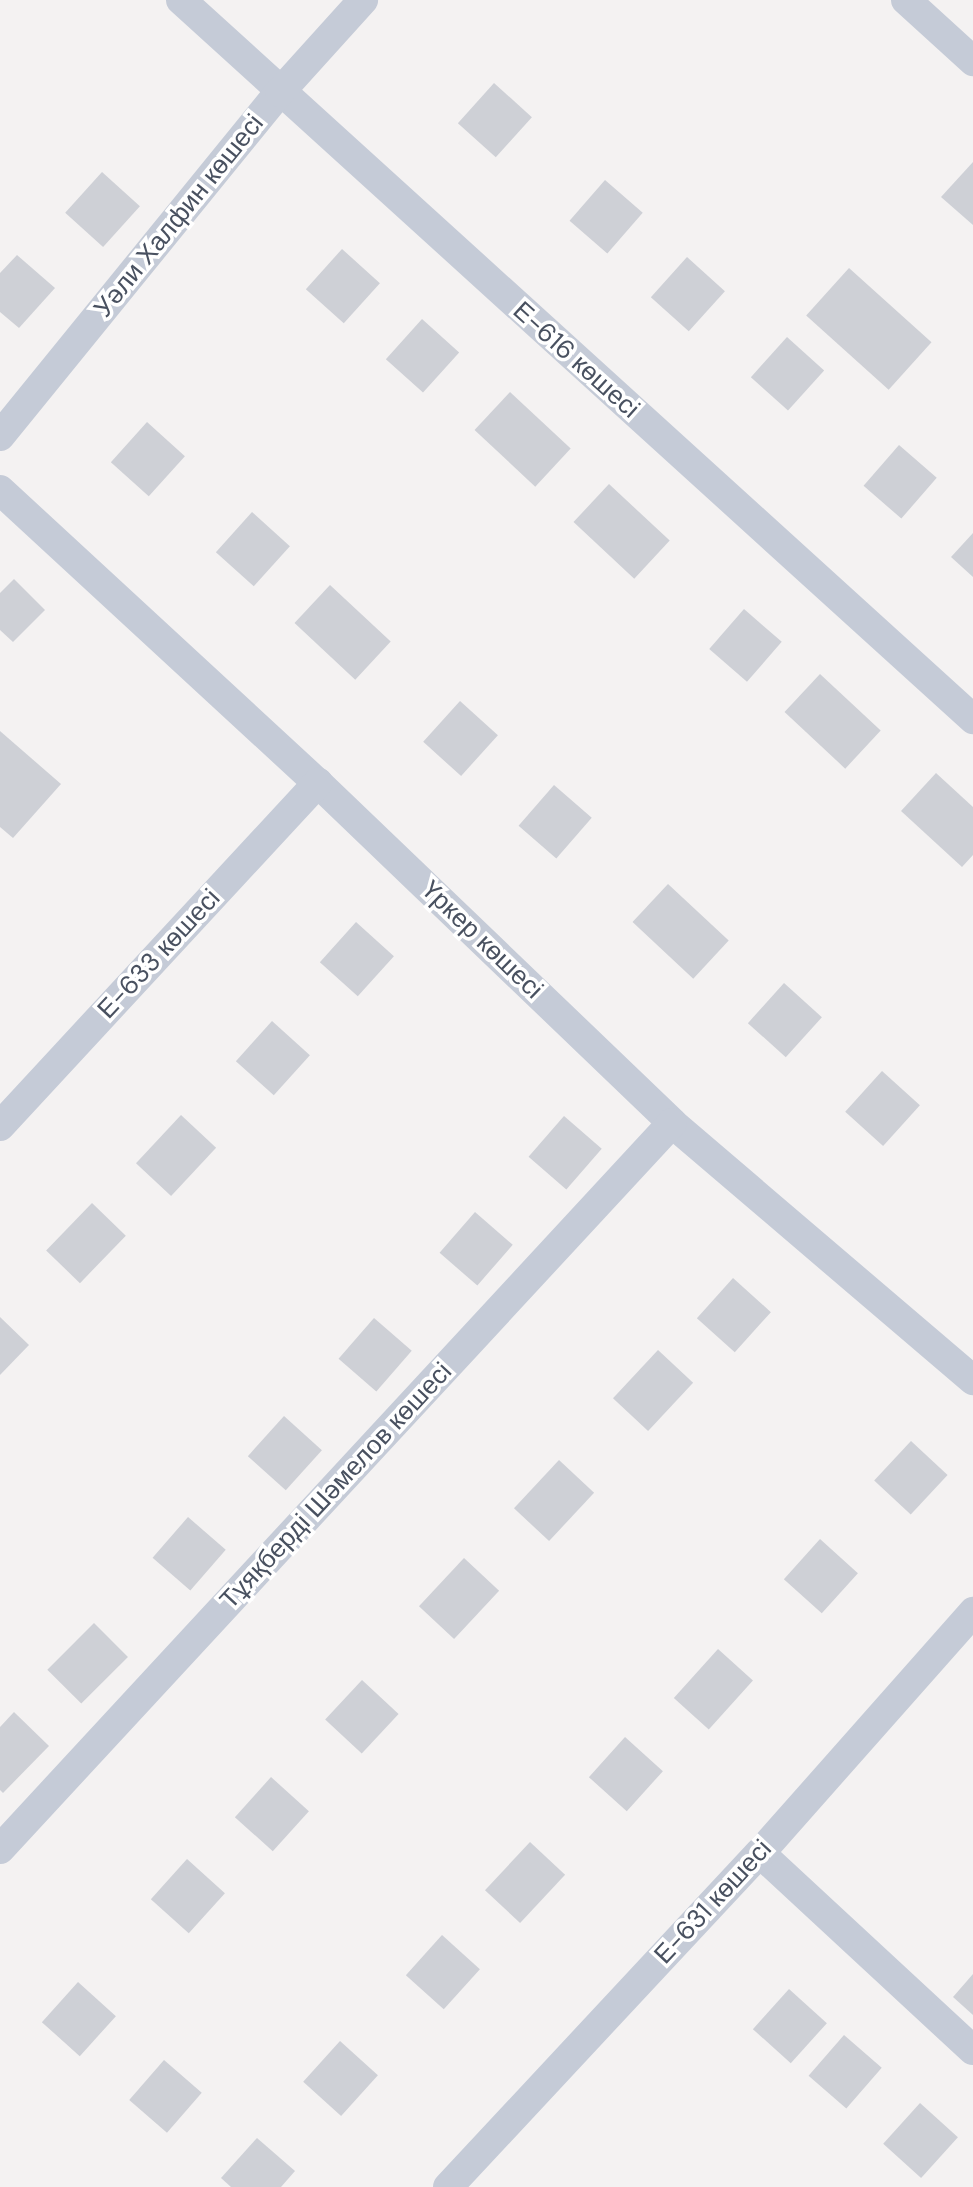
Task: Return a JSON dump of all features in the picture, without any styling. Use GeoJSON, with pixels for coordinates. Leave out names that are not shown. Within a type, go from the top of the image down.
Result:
{"type":"FeatureCollection","features":[{"type":"Feature","properties":{"kind":"street","name":"Е-616 көшесі"},"geometry":{"type":"LineString","coordinates":[[181,0],[973,719]]}},
{"type":"Feature","properties":{"kind":"street","name":"Уәли Халфин көшесі"},"geometry":{"type":"LineString","coordinates":[[0,436],[280,92],[363,0]]}},
{"type":"Feature","properties":{"kind":"street"},"geometry":{"type":"LineString","coordinates":[[906,0],[973,61]]}},
{"type":"Feature","properties":{"kind":"street","name":"Үркер көшесі"},"geometry":{"type":"LineString","coordinates":[[0,490],[318,783],[672,1123],[973,1380]]}},
{"type":"Feature","properties":{"kind":"street","name":"Е-633 көшесі"},"geometry":{"type":"LineString","coordinates":[[0,1126],[318,783]]}},
{"type":"Feature","properties":{"kind":"street","name":"Тұяқберді Шәмелов көшесі"},"geometry":{"type":"LineString","coordinates":[[0,1849],[672,1123]]}},
{"type":"Feature","properties":{"kind":"street","name":"Е-631 көшесі"},"geometry":{"type":"LineString","coordinates":[[448,2187],[760,1853],[973,1612]]}},
{"type":"Feature","properties":{"kind":"street"},"geometry":{"type":"LineString","coordinates":[[760,1853],[973,2050]]}},
{"type":"Feature","properties":{"kind":"building"},"geometry":{"type":"Polygon","coordinates":[[[494,83],[532,117],[496,157],[458,123],[494,83]]]}},
{"type":"Feature","properties":{"kind":"building"},"geometry":{"type":"Polygon","coordinates":[[[973,162],[973,225],[941,197],[973,162]]]}},
{"type":"Feature","properties":{"kind":"building"},"geometry":{"type":"Polygon","coordinates":[[[102,172],[140,206],[103,247],[65,213],[102,172]]]}},
{"type":"Feature","properties":{"kind":"building"},"geometry":{"type":"Polygon","coordinates":[[[605,180],[643,213],[607,254],[570,221],[605,180]]]}},
{"type":"Feature","properties":{"kind":"building"},"geometry":{"type":"Polygon","coordinates":[[[342,249],[380,283],[344,323],[306,289],[342,249]]]}},
{"type":"Feature","properties":{"kind":"building"},"geometry":{"type":"Polygon","coordinates":[[[17,255],[55,288],[19,328],[0,312],[0,273],[17,255]]]}},
{"type":"Feature","properties":{"kind":"building"},"geometry":{"type":"Polygon","coordinates":[[[687,257],[725,291],[689,331],[651,297],[687,257]]]}},
{"type":"Feature","properties":{"kind":"building"},"geometry":{"type":"Polygon","coordinates":[[[849,268],[931,342],[889,390],[806,316],[849,268]]]}},
{"type":"Feature","properties":{"kind":"building"},"geometry":{"type":"Polygon","coordinates":[[[422,319],[459,352],[423,393],[386,359],[422,319]]]}},
{"type":"Feature","properties":{"kind":"building"},"geometry":{"type":"Polygon","coordinates":[[[787,337],[824,370],[788,411],[751,377],[787,337]]]}},
{"type":"Feature","properties":{"kind":"building"},"geometry":{"type":"Polygon","coordinates":[[[510,392],[571,449],[535,487],[475,430],[510,392]]]}},
{"type":"Feature","properties":{"kind":"building"},"geometry":{"type":"Polygon","coordinates":[[[147,422],[185,456],[149,496],[111,462],[147,422]]]}},
{"type":"Feature","properties":{"kind":"building"},"geometry":{"type":"Polygon","coordinates":[[[899,445],[937,478],[901,519],[864,486],[899,445]]]}},
{"type":"Feature","properties":{"kind":"building"},"geometry":{"type":"Polygon","coordinates":[[[609,484],[670,541],[634,579],[574,522],[609,484]]]}},
{"type":"Feature","properties":{"kind":"building"},"geometry":{"type":"Polygon","coordinates":[[[252,512],[290,546],[254,586],[216,552],[252,512]]]}},
{"type":"Feature","properties":{"kind":"building"},"geometry":{"type":"Polygon","coordinates":[[[973,533],[973,577],[951,557],[973,533]]]}},
{"type":"Feature","properties":{"kind":"building"},"geometry":{"type":"Polygon","coordinates":[[[14,579],[45,610],[13,642],[0,630],[0,593],[14,579]]]}},
{"type":"Feature","properties":{"kind":"building"},"geometry":{"type":"Polygon","coordinates":[[[330,585],[391,642],[355,680],[295,623],[330,585]]]}},
{"type":"Feature","properties":{"kind":"building"},"geometry":{"type":"Polygon","coordinates":[[[744,609],[782,642],[747,682],[709,649],[744,609]]]}},
{"type":"Feature","properties":{"kind":"building"},"geometry":{"type":"Polygon","coordinates":[[[820,674],[881,731],[845,769],[785,712],[820,674]]]}},
{"type":"Feature","properties":{"kind":"building"},"geometry":{"type":"Polygon","coordinates":[[[460,701],[498,735],[461,776],[423,742],[460,701]]]}},
{"type":"Feature","properties":{"kind":"building"},"geometry":{"type":"Polygon","coordinates":[[[0,731],[61,784],[13,838],[0,827],[0,731]]]}},
{"type":"Feature","properties":{"kind":"building"},"geometry":{"type":"Polygon","coordinates":[[[936,773],[973,807],[973,855],[962,867],[901,811],[936,773]]]}},
{"type":"Feature","properties":{"kind":"building"},"geometry":{"type":"Polygon","coordinates":[[[554,785],[592,818],[556,859],[519,826],[554,785]]]}},
{"type":"Feature","properties":{"kind":"building"},"geometry":{"type":"Polygon","coordinates":[[[668,884],[729,941],[693,979],[633,922],[668,884]]]}},
{"type":"Feature","properties":{"kind":"building"},"geometry":{"type":"Polygon","coordinates":[[[356,922],[394,956],[358,996],[320,962],[356,922]]]}},
{"type":"Feature","properties":{"kind":"building"},"geometry":{"type":"Polygon","coordinates":[[[784,983],[822,1017],[786,1057],[748,1023],[784,983]]]}},
{"type":"Feature","properties":{"kind":"building"},"geometry":{"type":"Polygon","coordinates":[[[272,1021],[310,1055],[274,1095],[236,1061],[272,1021]]]}},
{"type":"Feature","properties":{"kind":"building"},"geometry":{"type":"Polygon","coordinates":[[[882,1071],[920,1105],[883,1146],[845,1112],[882,1071]]]}},
{"type":"Feature","properties":{"kind":"building"},"geometry":{"type":"Polygon","coordinates":[[[181,1115],[216,1148],[171,1196],[136,1163],[181,1115]]]}},
{"type":"Feature","properties":{"kind":"building"},"geometry":{"type":"Polygon","coordinates":[[[564,1116],[602,1149],[566,1190],[529,1157],[564,1116]]]}},
{"type":"Feature","properties":{"kind":"building"},"geometry":{"type":"Polygon","coordinates":[[[92,1203],[126,1236],[80,1283],[46,1250],[92,1203]]]}},
{"type":"Feature","properties":{"kind":"building"},"geometry":{"type":"Polygon","coordinates":[[[475,1212],[513,1245],[477,1286],[440,1253],[475,1212]]]}},
{"type":"Feature","properties":{"kind":"building"},"geometry":{"type":"Polygon","coordinates":[[[733,1278],[771,1312],[735,1352],[697,1318],[733,1278]]]}},
{"type":"Feature","properties":{"kind":"building"},"geometry":{"type":"Polygon","coordinates":[[[0,1317],[29,1345],[0,1375],[0,1317]]]}},
{"type":"Feature","properties":{"kind":"building"},"geometry":{"type":"Polygon","coordinates":[[[374,1318],[412,1351],[376,1392],[339,1359],[374,1318]]]}},
{"type":"Feature","properties":{"kind":"building"},"geometry":{"type":"Polygon","coordinates":[[[658,1350],[693,1383],[648,1431],[613,1398],[658,1350]]]}},
{"type":"Feature","properties":{"kind":"building"},"geometry":{"type":"Polygon","coordinates":[[[284,1416],[322,1450],[286,1490],[248,1456],[284,1416]]]}},
{"type":"Feature","properties":{"kind":"building"},"geometry":{"type":"Polygon","coordinates":[[[911,1441],[948,1475],[911,1515],[874,1480],[911,1441]]]}},
{"type":"Feature","properties":{"kind":"building"},"geometry":{"type":"Polygon","coordinates":[[[559,1460],[594,1493],[549,1541],[514,1508],[559,1460]]]}},
{"type":"Feature","properties":{"kind":"building"},"geometry":{"type":"Polygon","coordinates":[[[188,1517],[226,1550],[190,1591],[153,1558],[188,1517]]]}},
{"type":"Feature","properties":{"kind":"building"},"geometry":{"type":"Polygon","coordinates":[[[820,1539],[858,1573],[822,1613],[784,1579],[820,1539]]]}},
{"type":"Feature","properties":{"kind":"building"},"geometry":{"type":"Polygon","coordinates":[[[464,1558],[499,1591],[454,1639],[419,1606],[464,1558]]]}},
{"type":"Feature","properties":{"kind":"building"},"geometry":{"type":"Polygon","coordinates":[[[94,1623],[128,1657],[81,1704],[47,1670],[94,1623]]]}},
{"type":"Feature","properties":{"kind":"building"},"geometry":{"type":"Polygon","coordinates":[[[718,1649],[753,1680],[709,1729],[674,1698],[718,1649]]]}},
{"type":"Feature","properties":{"kind":"building"},"geometry":{"type":"Polygon","coordinates":[[[362,1680],[399,1714],[362,1754],[325,1719],[362,1680]]]}},
{"type":"Feature","properties":{"kind":"building"},"geometry":{"type":"Polygon","coordinates":[[[14,1712],[49,1746],[3,1793],[0,1790],[0,1727],[14,1712]]]}},
{"type":"Feature","properties":{"kind":"building"},"geometry":{"type":"Polygon","coordinates":[[[625,1737],[663,1771],[627,1811],[589,1777],[625,1737]]]}},
{"type":"Feature","properties":{"kind":"building"},"geometry":{"type":"Polygon","coordinates":[[[271,1777],[309,1811],[273,1851],[235,1817],[271,1777]]]}},
{"type":"Feature","properties":{"kind":"building"},"geometry":{"type":"Polygon","coordinates":[[[530,1842],[565,1875],[520,1923],[485,1890],[530,1842]]]}},
{"type":"Feature","properties":{"kind":"building"},"geometry":{"type":"Polygon","coordinates":[[[187,1859],[225,1893],[189,1933],[151,1899],[187,1859]]]}},
{"type":"Feature","properties":{"kind":"building"},"geometry":{"type":"Polygon","coordinates":[[[442,1935],[480,1969],[444,2009],[406,1975],[442,1935]]]}},
{"type":"Feature","properties":{"kind":"building"},"geometry":{"type":"Polygon","coordinates":[[[973,1974],[973,2015],[953,1997],[973,1974]]]}},
{"type":"Feature","properties":{"kind":"building"},"geometry":{"type":"Polygon","coordinates":[[[78,1982],[116,2016],[80,2056],[42,2022],[78,1982]]]}},
{"type":"Feature","properties":{"kind":"building"},"geometry":{"type":"Polygon","coordinates":[[[789,1989],[827,2023],[791,2063],[753,2029],[789,1989]]]}},
{"type":"Feature","properties":{"kind":"building"},"geometry":{"type":"Polygon","coordinates":[[[844,2035],[882,2068],[846,2109],[809,2076],[844,2035]]]}},
{"type":"Feature","properties":{"kind":"building"},"geometry":{"type":"Polygon","coordinates":[[[340,2041],[378,2075],[341,2116],[303,2082],[340,2041]]]}},
{"type":"Feature","properties":{"kind":"building"},"geometry":{"type":"Polygon","coordinates":[[[164,2060],[202,2093],[167,2133],[129,2100],[164,2060]]]}},
{"type":"Feature","properties":{"kind":"building"},"geometry":{"type":"Polygon","coordinates":[[[920,2103],[958,2137],[921,2178],[883,2144],[920,2103]]]}},
{"type":"Feature","properties":{"kind":"building"},"geometry":{"type":"Polygon","coordinates":[[[257,2138],[295,2171],[281,2187],[231,2187],[221,2178],[257,2138]]]}}]}
